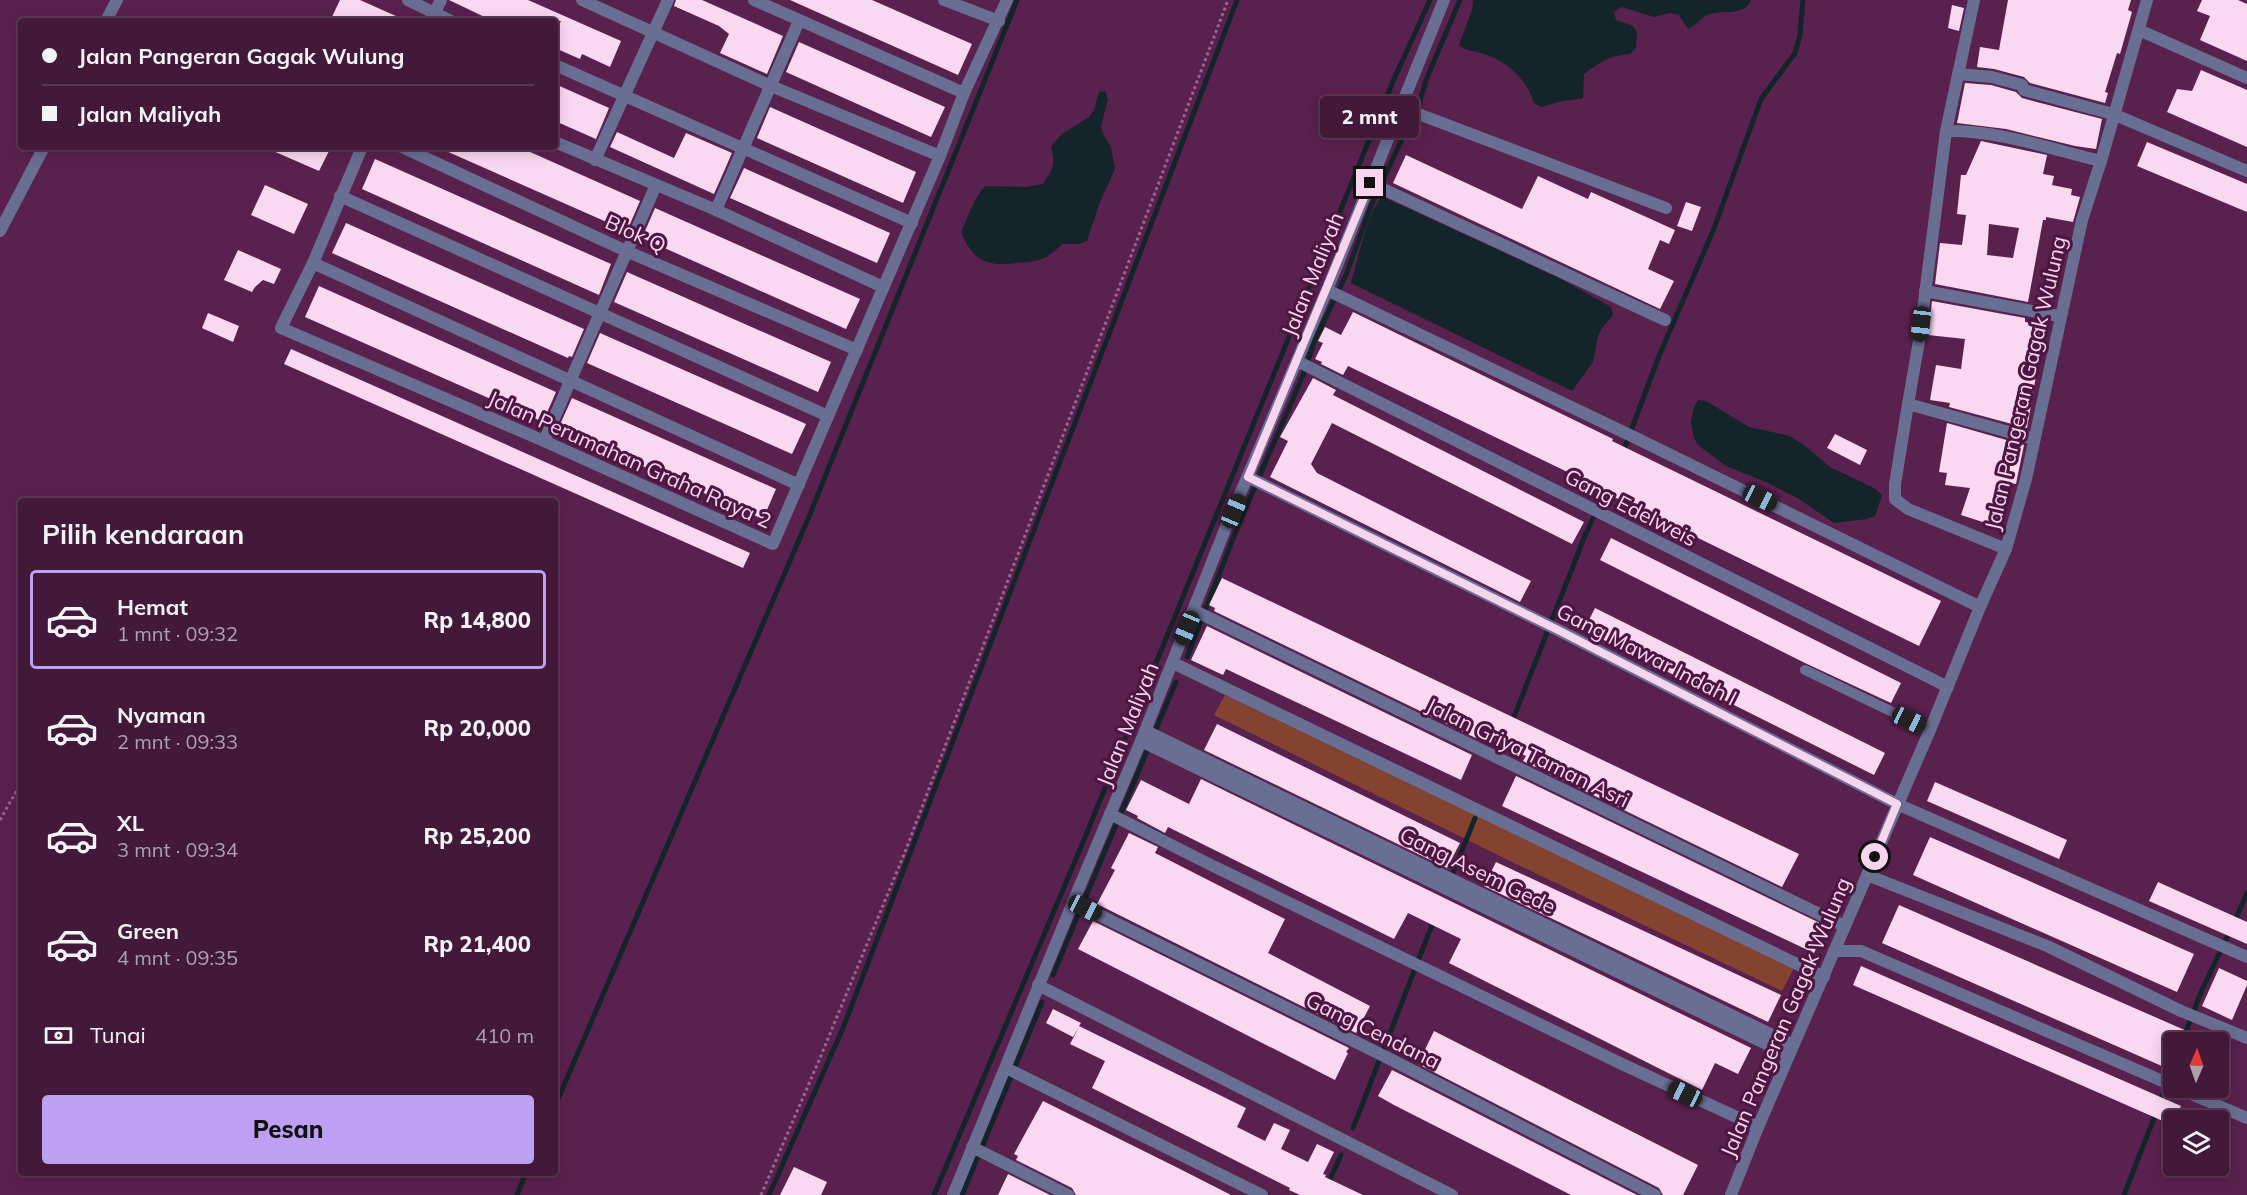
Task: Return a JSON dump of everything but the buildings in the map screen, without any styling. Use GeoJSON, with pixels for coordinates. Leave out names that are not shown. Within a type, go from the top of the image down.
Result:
{"type":"FeatureCollection","features":[{"type":"Feature","properties":{"kind":"street"},"geometry":{"type":"LineString","coordinates":[[108,18],[117,0]]}},
{"type":"Feature","properties":{"kind":"street"},"geometry":{"type":"LineString","coordinates":[[408,0],[432,17],[441,0]]}},
{"type":"Feature","properties":{"kind":"street"},"geometry":{"type":"LineString","coordinates":[[582,0],[771,86],[940,156]]}},
{"type":"Feature","properties":{"kind":"street"},"geometry":{"type":"LineString","coordinates":[[595,160],[668,0]]}},
{"type":"Feature","properties":{"kind":"street"},"geometry":{"type":"LineString","coordinates":[[754,0],[964,93]]}},
{"type":"Feature","properties":{"kind":"street"},"geometry":{"type":"LineString","coordinates":[[944,0],[999,21]]}},
{"type":"Feature","properties":{"kind":"street","name":"Jalan Perumahan Graha Raya 2"},"geometry":{"type":"LineString","coordinates":[[313,263],[281,328],[544,441],[773,544],[912,223],[964,93],[1007,0]]}},
{"type":"Feature","properties":{"kind":"street","name":"Jalan Maliyah"},"geometry":{"type":"LineString","coordinates":[[953,1195],[980,1151],[1012,1071],[1038,985],[1078,905],[1180,666],[1201,614],[1226,527],[1255,480],[1303,364],[1400,107],[1444,0]]}},
{"type":"Feature","properties":{"kind":"street"},"geometry":{"type":"LineString","coordinates":[[1974,0],[1946,131],[1925,291],[1895,484],[1895,499],[1900,505],[2006,549]]}},
{"type":"Feature","properties":{"kind":"street","name":"Jalan Pangeran Gagak Wulung"},"geometry":{"type":"LineString","coordinates":[[1731,1195],[2006,549],[2026,478],[2082,220],[2147,0]]}},
{"type":"Feature","properties":{"kind":"street"},"geometry":{"type":"LineString","coordinates":[[716,210],[799,21]]}},
{"type":"Feature","properties":{"kind":"street"},"geometry":{"type":"LineString","coordinates":[[2139,30],[2247,78]]}},
{"type":"Feature","properties":{"kind":"street"},"geometry":{"type":"LineString","coordinates":[[558,66],[912,223]]}},
{"type":"Feature","properties":{"kind":"street"},"geometry":{"type":"LineString","coordinates":[[1958,74],[1992,76],[2022,85],[2024,90],[2114,114],[2247,171]]}},
{"type":"Feature","properties":{"kind":"street"},"geometry":{"type":"LineString","coordinates":[[1400,107],[1666,208]]}},
{"type":"Feature","properties":{"kind":"street"},"geometry":{"type":"LineString","coordinates":[[1946,131],[1970,131],[1995,135],[2101,161]]}},
{"type":"Feature","properties":{"kind":"street"},"geometry":{"type":"LineString","coordinates":[[558,143],[716,210],[883,287]]}},
{"type":"Feature","properties":{"kind":"street"},"geometry":{"type":"LineString","coordinates":[[0,231],[42,150]]}},
{"type":"Feature","properties":{"kind":"street"},"geometry":{"type":"LineString","coordinates":[[361,150],[313,263],[799,485]]}},
{"type":"Feature","properties":{"kind":"street","name":"Blok Q"},"geometry":{"type":"LineString","coordinates":[[408,150],[626,251],[857,350]]}},
{"type":"Feature","properties":{"kind":"street"},"geometry":{"type":"LineString","coordinates":[[1372,184],[1665,320]]}},
{"type":"Feature","properties":{"kind":"street"},"geometry":{"type":"LineString","coordinates":[[544,441],[656,185]]}},
{"type":"Feature","properties":{"kind":"street"},"geometry":{"type":"LineString","coordinates":[[340,196],[828,416]]}},
{"type":"Feature","properties":{"kind":"street"},"geometry":{"type":"LineString","coordinates":[[1330,291],[1980,607]]}},
{"type":"Feature","properties":{"kind":"street"},"geometry":{"type":"LineString","coordinates":[[1925,291],[2060,316]]}},
{"type":"Feature","properties":{"kind":"street","name":"Gang Edelweis"},"geometry":{"type":"LineString","coordinates":[[1303,364],[1948,687]]}},
{"type":"Feature","properties":{"kind":"street"},"geometry":{"type":"LineString","coordinates":[[1908,404],[2034,439]]}},
{"type":"Feature","properties":{"kind":"street","name":"Gang Mawar Indah I"},"geometry":{"type":"LineString","coordinates":[[1255,480],[1556,629],[1897,804],[2247,957]]}},
{"type":"Feature","properties":{"kind":"street","name":"Jalan Griya Taman Asri"},"geometry":{"type":"LineString","coordinates":[[1201,614],[1844,926]]}},
{"type":"Feature","properties":{"kind":"street"},"geometry":{"type":"LineString","coordinates":[[1180,666],[1824,976]]}},
{"type":"Feature","properties":{"kind":"street","name":"Gang Asem Gede"},"geometry":{"type":"LineString","coordinates":[[1150,739],[1791,1050]]}},
{"type":"Feature","properties":{"kind":"street"},"geometry":{"type":"LineString","coordinates":[[1117,817],[1624,1065],[1758,1127]]}},
{"type":"Feature","properties":{"kind":"street"},"geometry":{"type":"LineString","coordinates":[[1867,875],[2047,946],[2181,1011],[2247,1038]]}},
{"type":"Feature","properties":{"kind":"street","name":"Gang Cendana"},"geometry":{"type":"LineString","coordinates":[[1078,905],[1388,1058],[1655,1195]]}},
{"type":"Feature","properties":{"kind":"street"},"geometry":{"type":"LineString","coordinates":[[1834,951],[1861,951],[2163,1082]]}},
{"type":"Feature","properties":{"kind":"street"},"geometry":{"type":"LineString","coordinates":[[1038,985],[1452,1195]]}},
{"type":"Feature","properties":{"kind":"street"},"geometry":{"type":"LineString","coordinates":[[1012,1071],[1262,1195]]}},
{"type":"Feature","properties":{"kind":"street"},"geometry":{"type":"LineString","coordinates":[[2201,1098],[2247,1118]]}},
{"type":"Feature","properties":{"kind":"street"},"geometry":{"type":"LineString","coordinates":[[980,1151],[1068,1195]]}},
{"type":"Feature","properties":{"kind":"lane"},"geometry":{"type":"LineString","coordinates":[[1805,670],[1930,730]]}},
{"type":"Feature","properties":{"kind":"path"},"geometry":{"type":"LineString","coordinates":[[761,1195],[905,852],[1228,0]]}},
{"type":"Feature","properties":{"kind":"path"},"geometry":{"type":"LineString","coordinates":[[0,820],[18,788]]}},
{"type":"Feature","properties":{"kind":"shaded area"},"geometry":{"type":"Polygon","coordinates":[[[1473,0],[1751,0],[1744,9],[1707,15],[1688,29],[1679,15],[1670,13],[1654,17],[1622,7],[1614,12],[1616,20],[1633,26],[1637,32],[1636,48],[1630,54],[1606,60],[1584,74],[1583,98],[1542,107],[1534,103],[1521,78],[1499,60],[1459,45],[1472,10],[1473,0]]]}},
{"type":"Feature","properties":{"kind":"shaded area"},"geometry":{"type":"Polygon","coordinates":[[[1105,91],[1108,99],[1101,126],[1111,147],[1115,169],[1100,202],[1087,241],[1079,244],[1062,244],[1046,257],[1030,262],[997,264],[989,263],[976,256],[961,232],[981,191],[985,186],[1026,187],[1043,184],[1053,166],[1051,146],[1062,134],[1089,117],[1094,110],[1099,92],[1105,91]]]}},
{"type":"Feature","properties":{"kind":"shaded area"},"geometry":{"type":"Polygon","coordinates":[[[1383,197],[1559,278],[1611,307],[1613,315],[1598,336],[1593,362],[1572,391],[1351,283],[1368,223],[1378,202],[1383,197]]]}},
{"type":"Feature","properties":{"kind":"shaded area"},"geometry":{"type":"Polygon","coordinates":[[[1698,400],[1706,401],[1749,427],[1790,436],[1830,467],[1874,488],[1882,495],[1875,516],[1834,523],[1799,499],[1768,483],[1726,466],[1698,445],[1694,438],[1691,422],[1698,400]]]}},
{"type":"Feature","properties":{"kind":"shaded area"},"geometry":{"type":"Polygon","coordinates":[[[1225,695],[1794,968],[1782,991],[1512,862],[1214,715],[1225,695]]]}},
{"type":"Feature","properties":{"kind":"waterway"},"geometry":{"type":"LineString","coordinates":[[558,1099],[808,519],[1017,0]]}},
{"type":"Feature","properties":{"kind":"waterway"},"geometry":{"type":"LineString","coordinates":[[769,1195],[843,1028],[1237,0]]}},
{"type":"Feature","properties":{"kind":"waterway"},"geometry":{"type":"LineString","coordinates":[[934,1195],[1081,847],[1394,79],[1430,0]]}},
{"type":"Feature","properties":{"kind":"waterway"},"geometry":{"type":"LineString","coordinates":[[1419,105],[1426,80],[1460,0]]}},
{"type":"Feature","properties":{"kind":"waterway"},"geometry":{"type":"LineString","coordinates":[[1623,452],[1659,356],[1713,231],[1761,99],[1795,53],[1800,35],[1803,0]]}},
{"type":"Feature","properties":{"kind":"waterway"},"geometry":{"type":"LineString","coordinates":[[1187,657],[1238,526],[1304,373],[1314,342],[1346,275],[1372,204],[1408,126]]}},
{"type":"Feature","properties":{"kind":"waterway"},"geometry":{"type":"LineString","coordinates":[[1512,722],[1584,538],[1599,505],[1606,505],[1613,490]]}},
{"type":"Feature","properties":{"kind":"waterway"},"geometry":{"type":"LineString","coordinates":[[1153,736],[1176,682]]}},
{"type":"Feature","properties":{"kind":"waterway"},"geometry":{"type":"LineString","coordinates":[[1500,752],[1506,739]]}},
{"type":"Feature","properties":{"kind":"waterway"},"geometry":{"type":"LineString","coordinates":[[1053,975],[1150,744]]}},
{"type":"Feature","properties":{"kind":"waterway"},"geometry":{"type":"LineString","coordinates":[[1451,878],[1475,818]]}},
{"type":"Feature","properties":{"kind":"waterway"},"geometry":{"type":"LineString","coordinates":[[2234,923],[2247,893]]}},
{"type":"Feature","properties":{"kind":"waterway"},"geometry":{"type":"LineString","coordinates":[[1353,1128],[1434,920]]}},
{"type":"Feature","properties":{"kind":"waterway"},"geometry":{"type":"LineString","coordinates":[[2186,1032],[2201,992],[2230,931]]}},
{"type":"Feature","properties":{"kind":"waterway"},"geometry":{"type":"LineString","coordinates":[[962,1195],[1042,1002]]}},
{"type":"Feature","properties":{"kind":"waterway"},"geometry":{"type":"LineString","coordinates":[[2159,1104],[2163,1093]]}},
{"type":"Feature","properties":{"kind":"waterway"},"geometry":{"type":"LineString","coordinates":[[2124,1195],[2156,1113]]}},
{"type":"Feature","properties":{"kind":"waterway"},"geometry":{"type":"LineString","coordinates":[[1323,1195],[1341,1155]]}},
{"type":"Feature","properties":{"kind":"waterway"},"geometry":{"type":"LineString","coordinates":[[517,1195],[525,1176]]}},
{"type":"Feature","properties":{"kind":"route"},"geometry":{"type":"LineString","coordinates":[[1370,183],[1248,477],[1556,629],[1897,804],[1875,857]]}}]}
